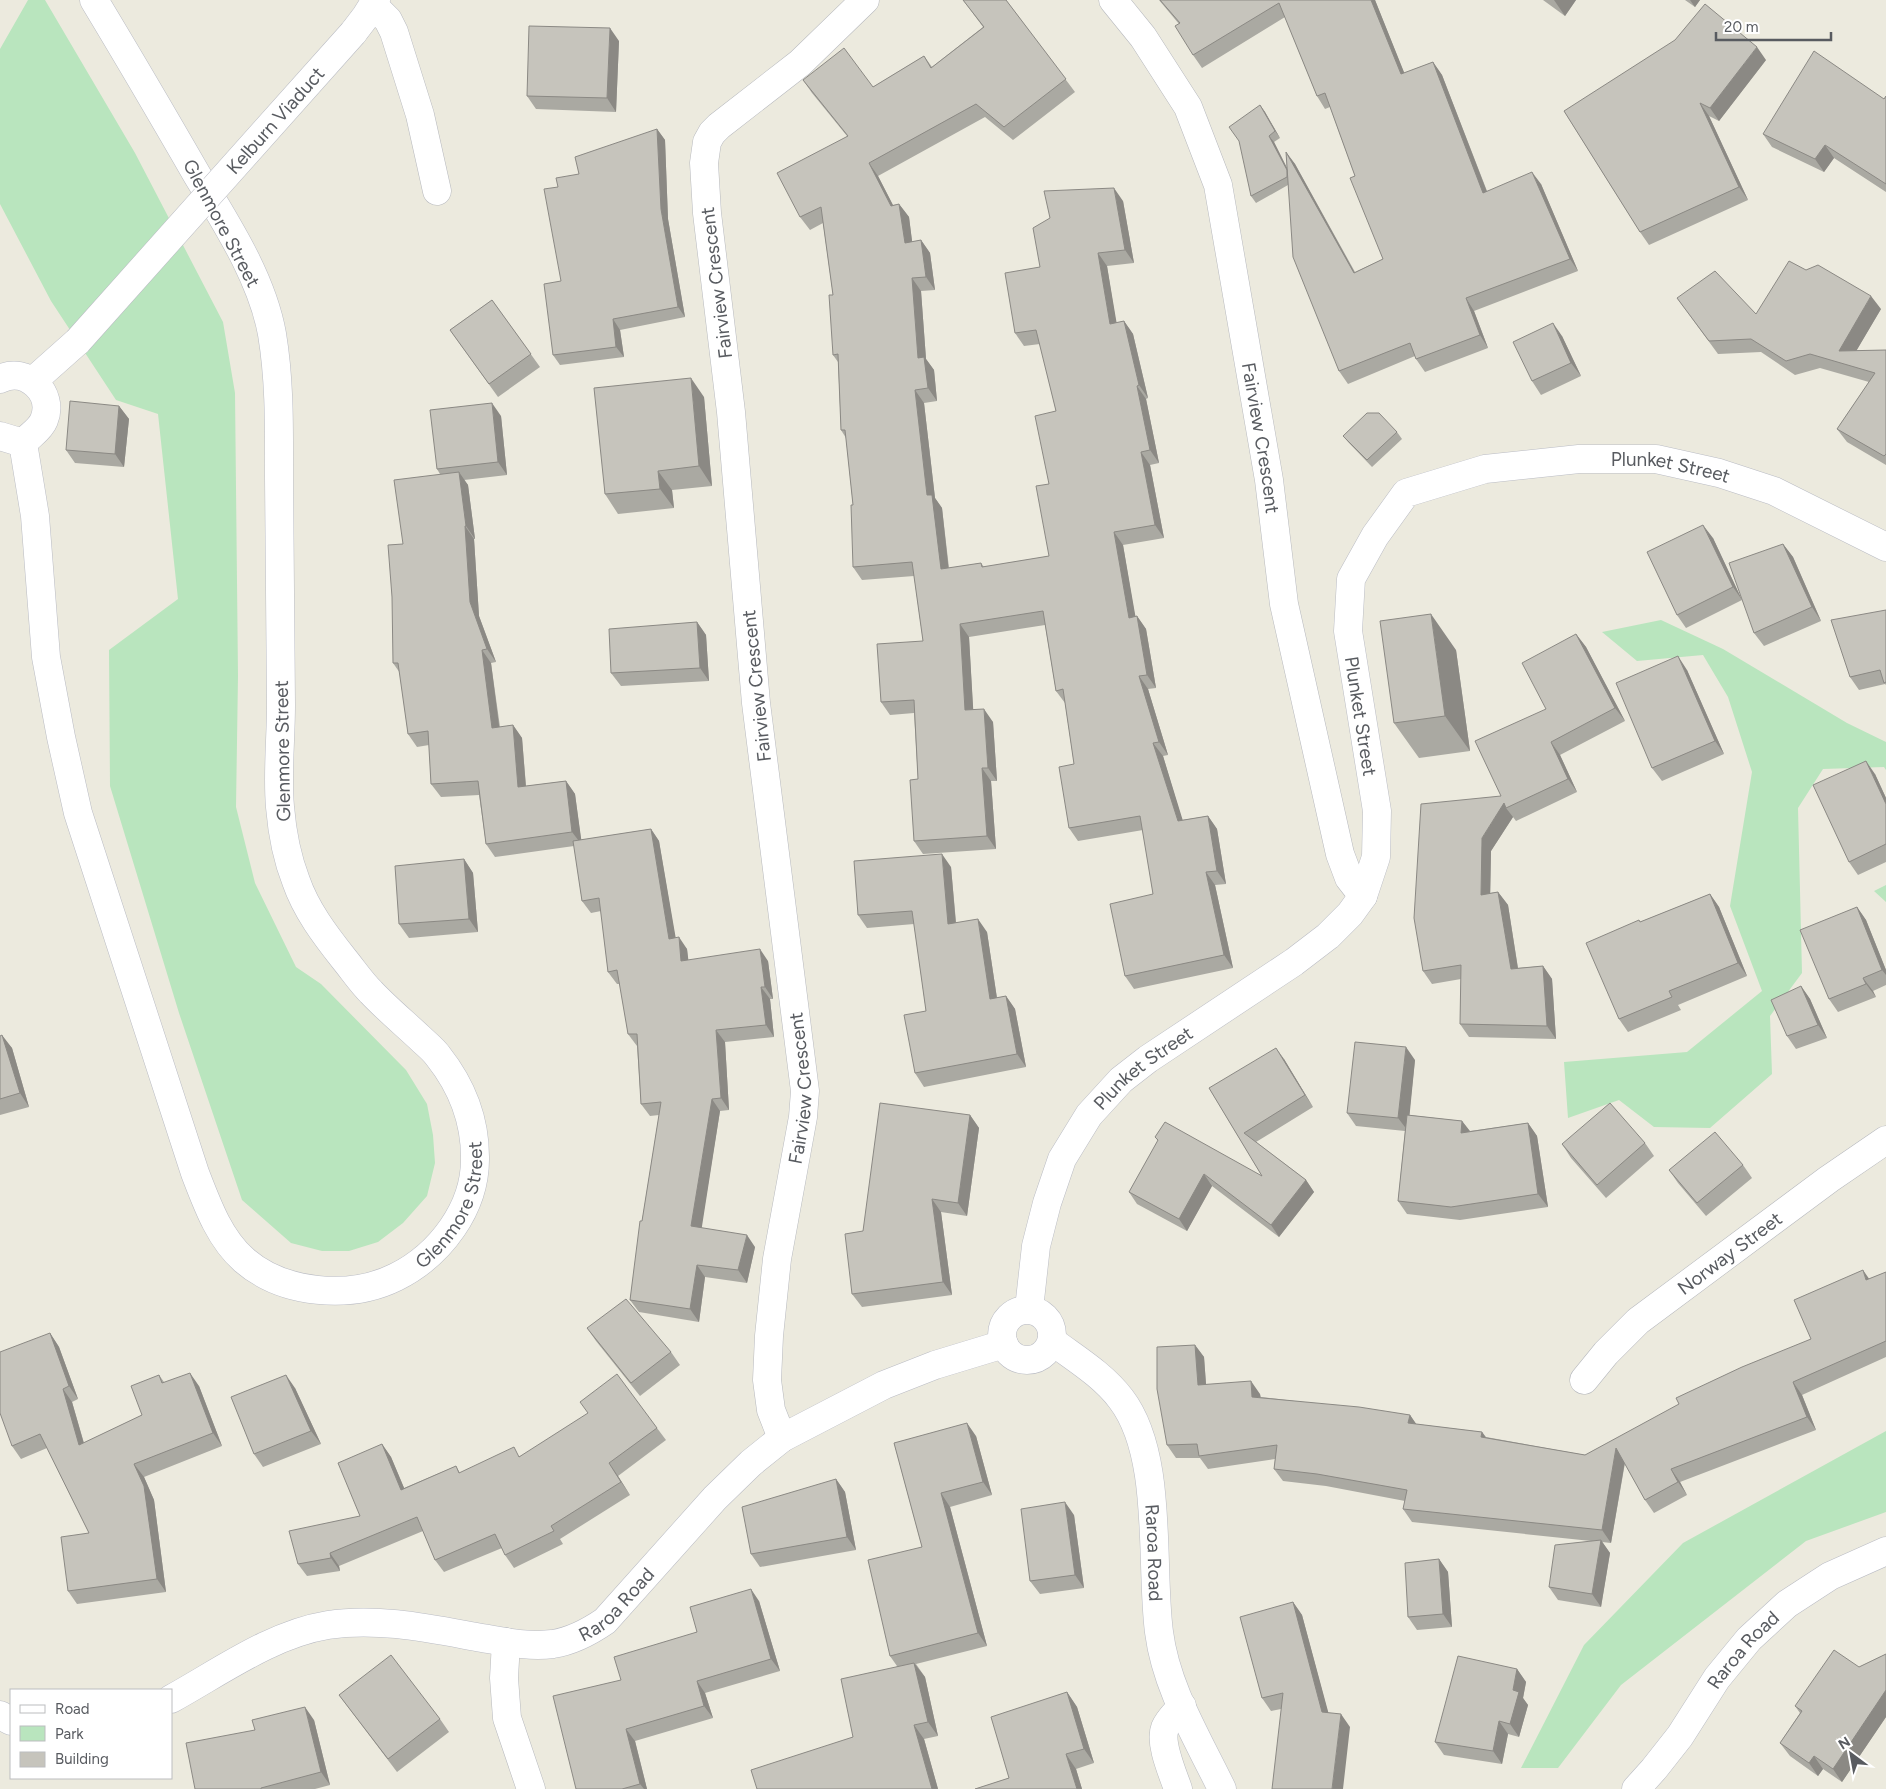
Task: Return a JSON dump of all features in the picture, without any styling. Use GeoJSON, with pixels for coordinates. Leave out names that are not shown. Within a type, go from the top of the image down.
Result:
{"type":"FeatureCollection","features":[{"type":"Feature","properties":{"kind":"main road","name":"Glenmore Street"},"geometry":{"type":"LineString","coordinates":[[11,440],[35,516],[46,657],[78,813],[189,1154],[209,1209],[222,1234],[242,1259],[265,1275],[314,1291],[340,1291],[368,1287],[395,1278],[420,1262],[439,1244],[459,1220],[471,1191],[476,1160],[473,1125],[462,1094],[437,1054],[370,991],[320,929],[296,884],[286,847],[279,805],[281,710],[278,385],[271,331],[260,294],[234,238],[94,0]]}},
{"type":"Feature","properties":{"kind":"main road","name":"Fairview Crescent"},"geometry":{"type":"LineString","coordinates":[[782,1438],[770,1410],[767,1380],[769,1336],[777,1259],[806,1091],[756,703],[731,412],[707,213],[704,163],[707,142],[712,133],[800,63],[865,0]]}},
{"type":"Feature","properties":{"kind":"main road","name":"Fairview Crescent"},"geometry":{"type":"LineString","coordinates":[[1113,0],[1144,37],[1188,107],[1218,185],[1269,480],[1286,614],[1340,854],[1349,878],[1363,896]]}},
{"type":"Feature","properties":{"kind":"main road"},"geometry":{"type":"LineString","coordinates":[[375,3],[388,20],[394,32],[420,115],[437,191]]}},
{"type":"Feature","properties":{"kind":"main road","name":"Kelburn Viaduct"},"geometry":{"type":"LineString","coordinates":[[33,381],[78,341],[353,33],[375,3]]}},
{"type":"Feature","properties":{"kind":"main road"},"geometry":{"type":"LineString","coordinates":[[1,378],[24,377],[33,381],[41,389],[46,400],[44,421],[38,430],[11,440]]}},
{"type":"Feature","properties":{"kind":"main road","name":"Plunket Street"},"geometry":{"type":"LineString","coordinates":[[1029,1309],[1036,1246],[1047,1203],[1062,1159],[1089,1115],[1121,1080],[1148,1059],[1294,962],[1328,936],[1350,914],[1363,896],[1376,856],[1377,811],[1348,631],[1351,579],[1375,536],[1406,493],[1485,470],[1579,459],[1656,459],[1719,473],[1774,491],[1886,547]]}},
{"type":"Feature","properties":{"kind":"main road","name":"Norway Street"},"geometry":{"type":"LineString","coordinates":[[1584,1380],[1606,1353],[1638,1321],[1829,1179],[1886,1140]]}},
{"type":"Feature","properties":{"kind":"main road"},"geometry":{"type":"LineString","coordinates":[[1029,1309],[1047,1318],[1053,1333],[1052,1341],[1042,1356],[1026,1361],[1010,1354],[1004,1344],[1002,1331],[1004,1323],[1016,1311],[1029,1309]]}},
{"type":"Feature","properties":{"kind":"main road","name":"Raroa Road"},"geometry":{"type":"LineString","coordinates":[[1052,1341],[1104,1380],[1122,1400],[1137,1424],[1144,1447],[1150,1481],[1159,1632],[1167,1673],[1222,1789]]}},
{"type":"Feature","properties":{"kind":"main road","name":"Raroa Road"},"geometry":{"type":"LineString","coordinates":[[172,1698],[258,1650],[289,1636],[328,1625],[365,1622],[425,1628],[522,1645],[554,1644],[590,1631],[604,1621],[715,1498],[751,1463],[782,1438],[884,1385],[936,1364],[1004,1344]]}},
{"type":"Feature","properties":{"kind":"main road","name":"Raroa Road"},"geometry":{"type":"LineString","coordinates":[[1636,1789],[1680,1736],[1717,1678],[1749,1639],[1787,1604],[1830,1576],[1886,1552]]}},
{"type":"Feature","properties":{"kind":"main road"},"geometry":{"type":"LineString","coordinates":[[506,1642],[504,1678],[507,1718],[531,1789]]}},
{"type":"Feature","properties":{"kind":"main road"},"geometry":{"type":"LineString","coordinates":[[1178,1789],[1164,1744],[1163,1734],[1165,1726],[1182,1706]]}},
{"type":"Feature","properties":{"kind":"green space"},"geometry":{"type":"Polygon","coordinates":[[[28,0],[45,0],[135,153],[223,322],[235,393],[238,676],[236,807],[255,883],[296,967],[321,984],[406,1070],[427,1104],[433,1135],[435,1163],[427,1196],[403,1223],[378,1242],[349,1251],[322,1251],[291,1243],[242,1200],[179,1013],[110,786],[109,650],[178,599],[158,414],[116,400],[51,301],[0,204],[0,49],[28,0]]]}},
{"type":"Feature","properties":{"kind":"green space"},"geometry":{"type":"Polygon","coordinates":[[[1661,620],[1723,649],[1847,723],[1886,742],[1886,770],[1884,767],[1823,769],[1798,808],[1802,973],[1770,1016],[1772,1074],[1710,1128],[1654,1127],[1619,1100],[1568,1118],[1564,1062],[1687,1052],[1762,991],[1730,906],[1752,772],[1728,697],[1703,655],[1637,661],[1602,632],[1661,620]]]}},
{"type":"Feature","properties":{"kind":"green space"},"geometry":{"type":"Polygon","coordinates":[[[1886,885],[1886,902],[1874,891],[1886,885]]]}},
{"type":"Feature","properties":{"kind":"green space"},"geometry":{"type":"Polygon","coordinates":[[[1886,1431],[1886,1512],[1806,1541],[1621,1685],[1558,1768],[1521,1768],[1584,1645],[1683,1543],[1886,1431]]]}},
{"type":"Feature","properties":{"kind":"building"},"geometry":{"type":"Polygon","coordinates":[[[963,0],[1006,0],[1066,79],[1004,127],[976,104],[869,163],[891,206],[899,204],[905,243],[921,240],[926,277],[912,278],[918,358],[924,357],[928,388],[915,390],[927,495],[932,495],[941,569],[981,563],[982,567],[1049,556],[1036,486],[1049,484],[1035,416],[1056,411],[1036,330],[1015,333],[1005,273],[1040,267],[1033,228],[1050,218],[1044,191],[1114,188],[1125,250],[1098,253],[1110,324],[1124,321],[1139,385],[1137,386],[1150,450],[1141,452],[1155,525],[1114,532],[1129,618],[1137,616],[1147,675],[1139,676],[1159,742],[1153,743],[1178,821],[1208,816],[1217,871],[1206,872],[1224,955],[1125,976],[1110,904],[1153,894],[1140,816],[1069,828],[1059,767],[1074,764],[1063,689],[1056,691],[1043,611],[960,624],[965,710],[984,709],[988,768],[982,768],[987,836],[914,841],[910,780],[918,779],[914,700],[881,702],[877,644],[923,641],[912,562],[853,567],[851,505],[853,505],[845,430],[841,430],[838,354],[833,355],[829,295],[833,295],[821,207],[800,217],[777,173],[848,136],[803,80],[844,48],[873,87],[924,56],[931,68],[984,27],[963,0]]]}},
{"type":"Feature","properties":{"kind":"building"},"geometry":{"type":"Polygon","coordinates":[[[1160,0],[1371,0],[1401,74],[1433,62],[1483,193],[1532,172],[1570,259],[1466,298],[1480,335],[1416,359],[1410,343],[1339,371],[1293,257],[1286,152],[1354,273],[1383,259],[1350,178],[1355,176],[1325,93],[1317,96],[1279,3],[1193,55],[1175,26],[1180,23],[1160,0]]]}},
{"type":"Feature","properties":{"kind":"building"},"geometry":{"type":"Polygon","coordinates":[[[1705,4],[1757,47],[1710,108],[1700,103],[1739,187],[1640,232],[1564,111],[1675,40],[1705,4]]]}},
{"type":"Feature","properties":{"kind":"building"},"geometry":{"type":"Polygon","coordinates":[[[529,26],[610,28],[607,98],[527,96],[529,26]]]}},
{"type":"Feature","properties":{"kind":"building"},"geometry":{"type":"Polygon","coordinates":[[[1814,51],[1884,99],[1886,96],[1886,184],[1825,145],[1815,159],[1763,134],[1814,51]]]}},
{"type":"Feature","properties":{"kind":"building"},"geometry":{"type":"Polygon","coordinates":[[[1260,105],[1275,131],[1269,136],[1287,170],[1287,177],[1251,196],[1239,141],[1229,127],[1260,105]]]}},
{"type":"Feature","properties":{"kind":"building"},"geometry":{"type":"Polygon","coordinates":[[[657,129],[661,209],[678,307],[613,319],[616,347],[553,355],[544,284],[561,281],[544,189],[558,187],[556,178],[579,174],[575,157],[657,129]]]}},
{"type":"Feature","properties":{"kind":"building"},"geometry":{"type":"Polygon","coordinates":[[[1789,261],[1806,270],[1818,265],[1871,296],[1839,351],[1886,350],[1886,454],[1884,456],[1837,429],[1875,373],[1810,354],[1786,361],[1751,339],[1709,341],[1677,298],[1715,271],[1756,314],[1789,261]]]}},
{"type":"Feature","properties":{"kind":"building"},"geometry":{"type":"Polygon","coordinates":[[[492,300],[531,354],[489,384],[450,330],[492,300]]]}},
{"type":"Feature","properties":{"kind":"building"},"geometry":{"type":"Polygon","coordinates":[[[1553,323],[1571,363],[1532,381],[1513,342],[1553,323]]]}},
{"type":"Feature","properties":{"kind":"building"},"geometry":{"type":"Polygon","coordinates":[[[691,378],[699,466],[658,471],[660,489],[605,494],[594,388],[691,378]]]}},
{"type":"Feature","properties":{"kind":"building"},"geometry":{"type":"Polygon","coordinates":[[[70,401],[119,406],[115,454],[66,450],[70,401]]]}},
{"type":"Feature","properties":{"kind":"building"},"geometry":{"type":"Polygon","coordinates":[[[492,403],[498,462],[437,469],[430,410],[492,403]]]}},
{"type":"Feature","properties":{"kind":"building"},"geometry":{"type":"Polygon","coordinates":[[[1367,413],[1379,413],[1397,432],[1367,460],[1343,436],[1367,413]]]}},
{"type":"Feature","properties":{"kind":"building"},"geometry":{"type":"Polygon","coordinates":[[[459,472],[466,526],[470,602],[487,649],[482,650],[492,728],[513,725],[518,787],[566,781],[572,832],[486,844],[478,781],[431,784],[428,731],[408,734],[398,663],[393,663],[392,597],[388,545],[403,544],[394,480],[459,472]]]}},
{"type":"Feature","properties":{"kind":"building"},"geometry":{"type":"Polygon","coordinates":[[[1703,525],[1733,587],[1677,615],[1647,552],[1703,525]]]}},
{"type":"Feature","properties":{"kind":"building"},"geometry":{"type":"Polygon","coordinates":[[[1783,544],[1812,607],[1754,633],[1729,563],[1783,544]]]}},
{"type":"Feature","properties":{"kind":"building"},"geometry":{"type":"Polygon","coordinates":[[[1886,610],[1886,682],[1884,683],[1880,670],[1850,677],[1831,620],[1886,610]]]}},
{"type":"Feature","properties":{"kind":"building"},"geometry":{"type":"Polygon","coordinates":[[[1431,614],[1445,716],[1394,723],[1380,621],[1431,614]]]}},
{"type":"Feature","properties":{"kind":"building"},"geometry":{"type":"Polygon","coordinates":[[[697,622],[700,668],[611,673],[609,629],[697,622]]]}},
{"type":"Feature","properties":{"kind":"building"},"geometry":{"type":"Polygon","coordinates":[[[1576,634],[1615,708],[1551,742],[1568,779],[1506,808],[1504,803],[1482,838],[1481,895],[1498,892],[1511,969],[1543,966],[1547,1026],[1460,1024],[1461,965],[1423,971],[1414,918],[1421,804],[1501,796],[1475,741],[1546,709],[1522,663],[1576,634]]]}},
{"type":"Feature","properties":{"kind":"building"},"geometry":{"type":"Polygon","coordinates":[[[1678,656],[1715,741],[1652,768],[1616,683],[1678,656]]]}},
{"type":"Feature","properties":{"kind":"building"},"geometry":{"type":"Polygon","coordinates":[[[1866,761],[1886,804],[1886,844],[1849,862],[1813,785],[1866,761]]]}},
{"type":"Feature","properties":{"kind":"building"},"geometry":{"type":"Polygon","coordinates":[[[651,829],[669,939],[679,937],[681,961],[760,949],[765,987],[761,987],[766,1025],[716,1030],[721,1098],[712,1099],[691,1226],[747,1235],[738,1270],[697,1265],[690,1309],[630,1300],[640,1221],[642,1221],[661,1102],[641,1104],[637,1034],[628,1034],[617,970],[608,972],[599,898],[582,901],[573,841],[651,829]]]}},
{"type":"Feature","properties":{"kind":"building"},"geometry":{"type":"Polygon","coordinates":[[[942,854],[948,924],[978,919],[990,999],[1006,996],[1017,1054],[915,1073],[904,1015],[926,1011],[912,911],[858,915],[854,861],[942,854]]]}},
{"type":"Feature","properties":{"kind":"building"},"geometry":{"type":"Polygon","coordinates":[[[464,859],[469,919],[399,924],[395,866],[464,859]]]}},
{"type":"Feature","properties":{"kind":"building"},"geometry":{"type":"Polygon","coordinates":[[[1710,894],[1738,963],[1669,991],[1672,997],[1619,1019],[1586,943],[1639,920],[1640,922],[1710,894]]]}},
{"type":"Feature","properties":{"kind":"building"},"geometry":{"type":"Polygon","coordinates":[[[1857,907],[1882,970],[1863,978],[1866,984],[1829,999],[1800,930],[1857,907]]]}},
{"type":"Feature","properties":{"kind":"building"},"geometry":{"type":"Polygon","coordinates":[[[1801,986],[1818,1025],[1787,1036],[1771,1000],[1801,986]]]}},
{"type":"Feature","properties":{"kind":"building"},"geometry":{"type":"Polygon","coordinates":[[[2,1035],[20,1093],[0,1099],[0,1036],[2,1035]]]}},
{"type":"Feature","properties":{"kind":"building"},"geometry":{"type":"Polygon","coordinates":[[[1355,1042],[1406,1047],[1398,1118],[1347,1113],[1355,1042]]]}},
{"type":"Feature","properties":{"kind":"building"},"geometry":{"type":"Polygon","coordinates":[[[1276,1048],[1305,1095],[1244,1133],[1306,1180],[1271,1225],[1204,1174],[1179,1219],[1129,1192],[1158,1140],[1155,1137],[1165,1122],[1262,1176],[1209,1088],[1276,1048]]]}},
{"type":"Feature","properties":{"kind":"building"},"geometry":{"type":"Polygon","coordinates":[[[880,1103],[970,1115],[958,1203],[932,1199],[943,1282],[852,1294],[845,1234],[863,1231],[880,1103]]]}},
{"type":"Feature","properties":{"kind":"building"},"geometry":{"type":"Polygon","coordinates":[[[1610,1103],[1645,1143],[1597,1185],[1562,1144],[1610,1103]]]}},
{"type":"Feature","properties":{"kind":"building"},"geometry":{"type":"Polygon","coordinates":[[[1407,1115],[1462,1121],[1461,1133],[1528,1123],[1538,1194],[1451,1207],[1398,1201],[1407,1115]]]}},
{"type":"Feature","properties":{"kind":"building"},"geometry":{"type":"Polygon","coordinates":[[[1715,1132],[1743,1165],[1697,1203],[1669,1170],[1715,1132]]]}},
{"type":"Feature","properties":{"kind":"building"},"geometry":{"type":"Polygon","coordinates":[[[1863,1270],[1866,1280],[1886,1272],[1886,1341],[1793,1382],[1807,1417],[1671,1469],[1678,1482],[1645,1500],[1616,1448],[1602,1530],[1403,1509],[1407,1490],[1317,1474],[1274,1469],[1277,1445],[1199,1456],[1197,1444],[1167,1445],[1157,1389],[1157,1347],[1195,1345],[1198,1385],[1251,1381],[1252,1397],[1359,1407],[1410,1415],[1408,1423],[1482,1432],[1481,1437],[1585,1455],[1679,1404],[1676,1398],[1742,1367],[1811,1339],[1794,1300],[1863,1270]]]}},
{"type":"Feature","properties":{"kind":"building"},"geometry":{"type":"Polygon","coordinates":[[[626,1299],[671,1352],[631,1383],[587,1328],[626,1299]]]}},
{"type":"Feature","properties":{"kind":"building"},"geometry":{"type":"Polygon","coordinates":[[[50,1333],[69,1386],[63,1389],[79,1445],[142,1415],[131,1386],[159,1375],[162,1383],[190,1373],[213,1433],[134,1464],[144,1486],[157,1579],[68,1591],[61,1537],[89,1533],[40,1434],[12,1446],[0,1413],[0,1352],[50,1333]]]}},
{"type":"Feature","properties":{"kind":"building"},"geometry":{"type":"Polygon","coordinates":[[[617,1374],[657,1428],[609,1463],[621,1482],[551,1526],[554,1531],[505,1555],[495,1534],[435,1560],[417,1517],[330,1553],[331,1558],[298,1564],[289,1531],[360,1516],[338,1463],[382,1444],[401,1490],[456,1466],[459,1473],[514,1447],[519,1457],[588,1413],[580,1402],[617,1374]]]}},
{"type":"Feature","properties":{"kind":"building"},"geometry":{"type":"Polygon","coordinates":[[[286,1375],[311,1431],[254,1454],[231,1397],[286,1375]]]}},
{"type":"Feature","properties":{"kind":"building"},"geometry":{"type":"Polygon","coordinates":[[[967,1423],[983,1482],[941,1493],[978,1633],[890,1656],[868,1560],[922,1547],[894,1443],[967,1423]]]}},
{"type":"Feature","properties":{"kind":"building"},"geometry":{"type":"Polygon","coordinates":[[[836,1479],[847,1537],[751,1554],[742,1507],[836,1479]]]}},
{"type":"Feature","properties":{"kind":"building"},"geometry":{"type":"Polygon","coordinates":[[[1065,1502],[1075,1575],[1030,1581],[1021,1509],[1065,1502]]]}},
{"type":"Feature","properties":{"kind":"building"},"geometry":{"type":"Polygon","coordinates":[[[1601,1540],[1592,1594],[1549,1587],[1555,1545],[1601,1540]]]}},
{"type":"Feature","properties":{"kind":"building"},"geometry":{"type":"Polygon","coordinates":[[[1439,1559],[1443,1614],[1408,1617],[1405,1563],[1439,1559]]]}},
{"type":"Feature","properties":{"kind":"building"},"geometry":{"type":"Polygon","coordinates":[[[751,1589],[771,1659],[697,1681],[704,1706],[626,1729],[640,1784],[622,1789],[576,1789],[553,1696],[621,1680],[614,1657],[697,1632],[690,1607],[751,1589]]]}},
{"type":"Feature","properties":{"kind":"building"},"geometry":{"type":"Polygon","coordinates":[[[1293,1602],[1322,1712],[1341,1714],[1332,1789],[1272,1789],[1283,1693],[1262,1698],[1240,1617],[1293,1602]]]}},
{"type":"Feature","properties":{"kind":"building"},"geometry":{"type":"Polygon","coordinates":[[[1834,1650],[1859,1667],[1886,1654],[1886,1690],[1833,1769],[1814,1756],[1809,1763],[1780,1743],[1802,1711],[1795,1706],[1834,1650]]]}},
{"type":"Feature","properties":{"kind":"building"},"geometry":{"type":"Polygon","coordinates":[[[391,1655],[440,1719],[388,1759],[339,1695],[391,1655]]]}},
{"type":"Feature","properties":{"kind":"building"},"geometry":{"type":"Polygon","coordinates":[[[1458,1656],[1517,1669],[1513,1690],[1519,1692],[1510,1724],[1499,1721],[1493,1751],[1435,1742],[1458,1656]]]}},
{"type":"Feature","properties":{"kind":"building"},"geometry":{"type":"Polygon","coordinates":[[[914,1663],[928,1722],[914,1725],[932,1789],[757,1789],[751,1770],[853,1737],[841,1679],[914,1663]]]}},
{"type":"Feature","properties":{"kind":"building"},"geometry":{"type":"Polygon","coordinates":[[[1067,1692],[1084,1749],[1066,1754],[1077,1789],[975,1789],[1009,1778],[991,1717],[1067,1692]]]}},
{"type":"Feature","properties":{"kind":"building"},"geometry":{"type":"Polygon","coordinates":[[[305,1707],[321,1772],[261,1789],[195,1789],[186,1743],[255,1730],[252,1720],[305,1707]]]}}]}
